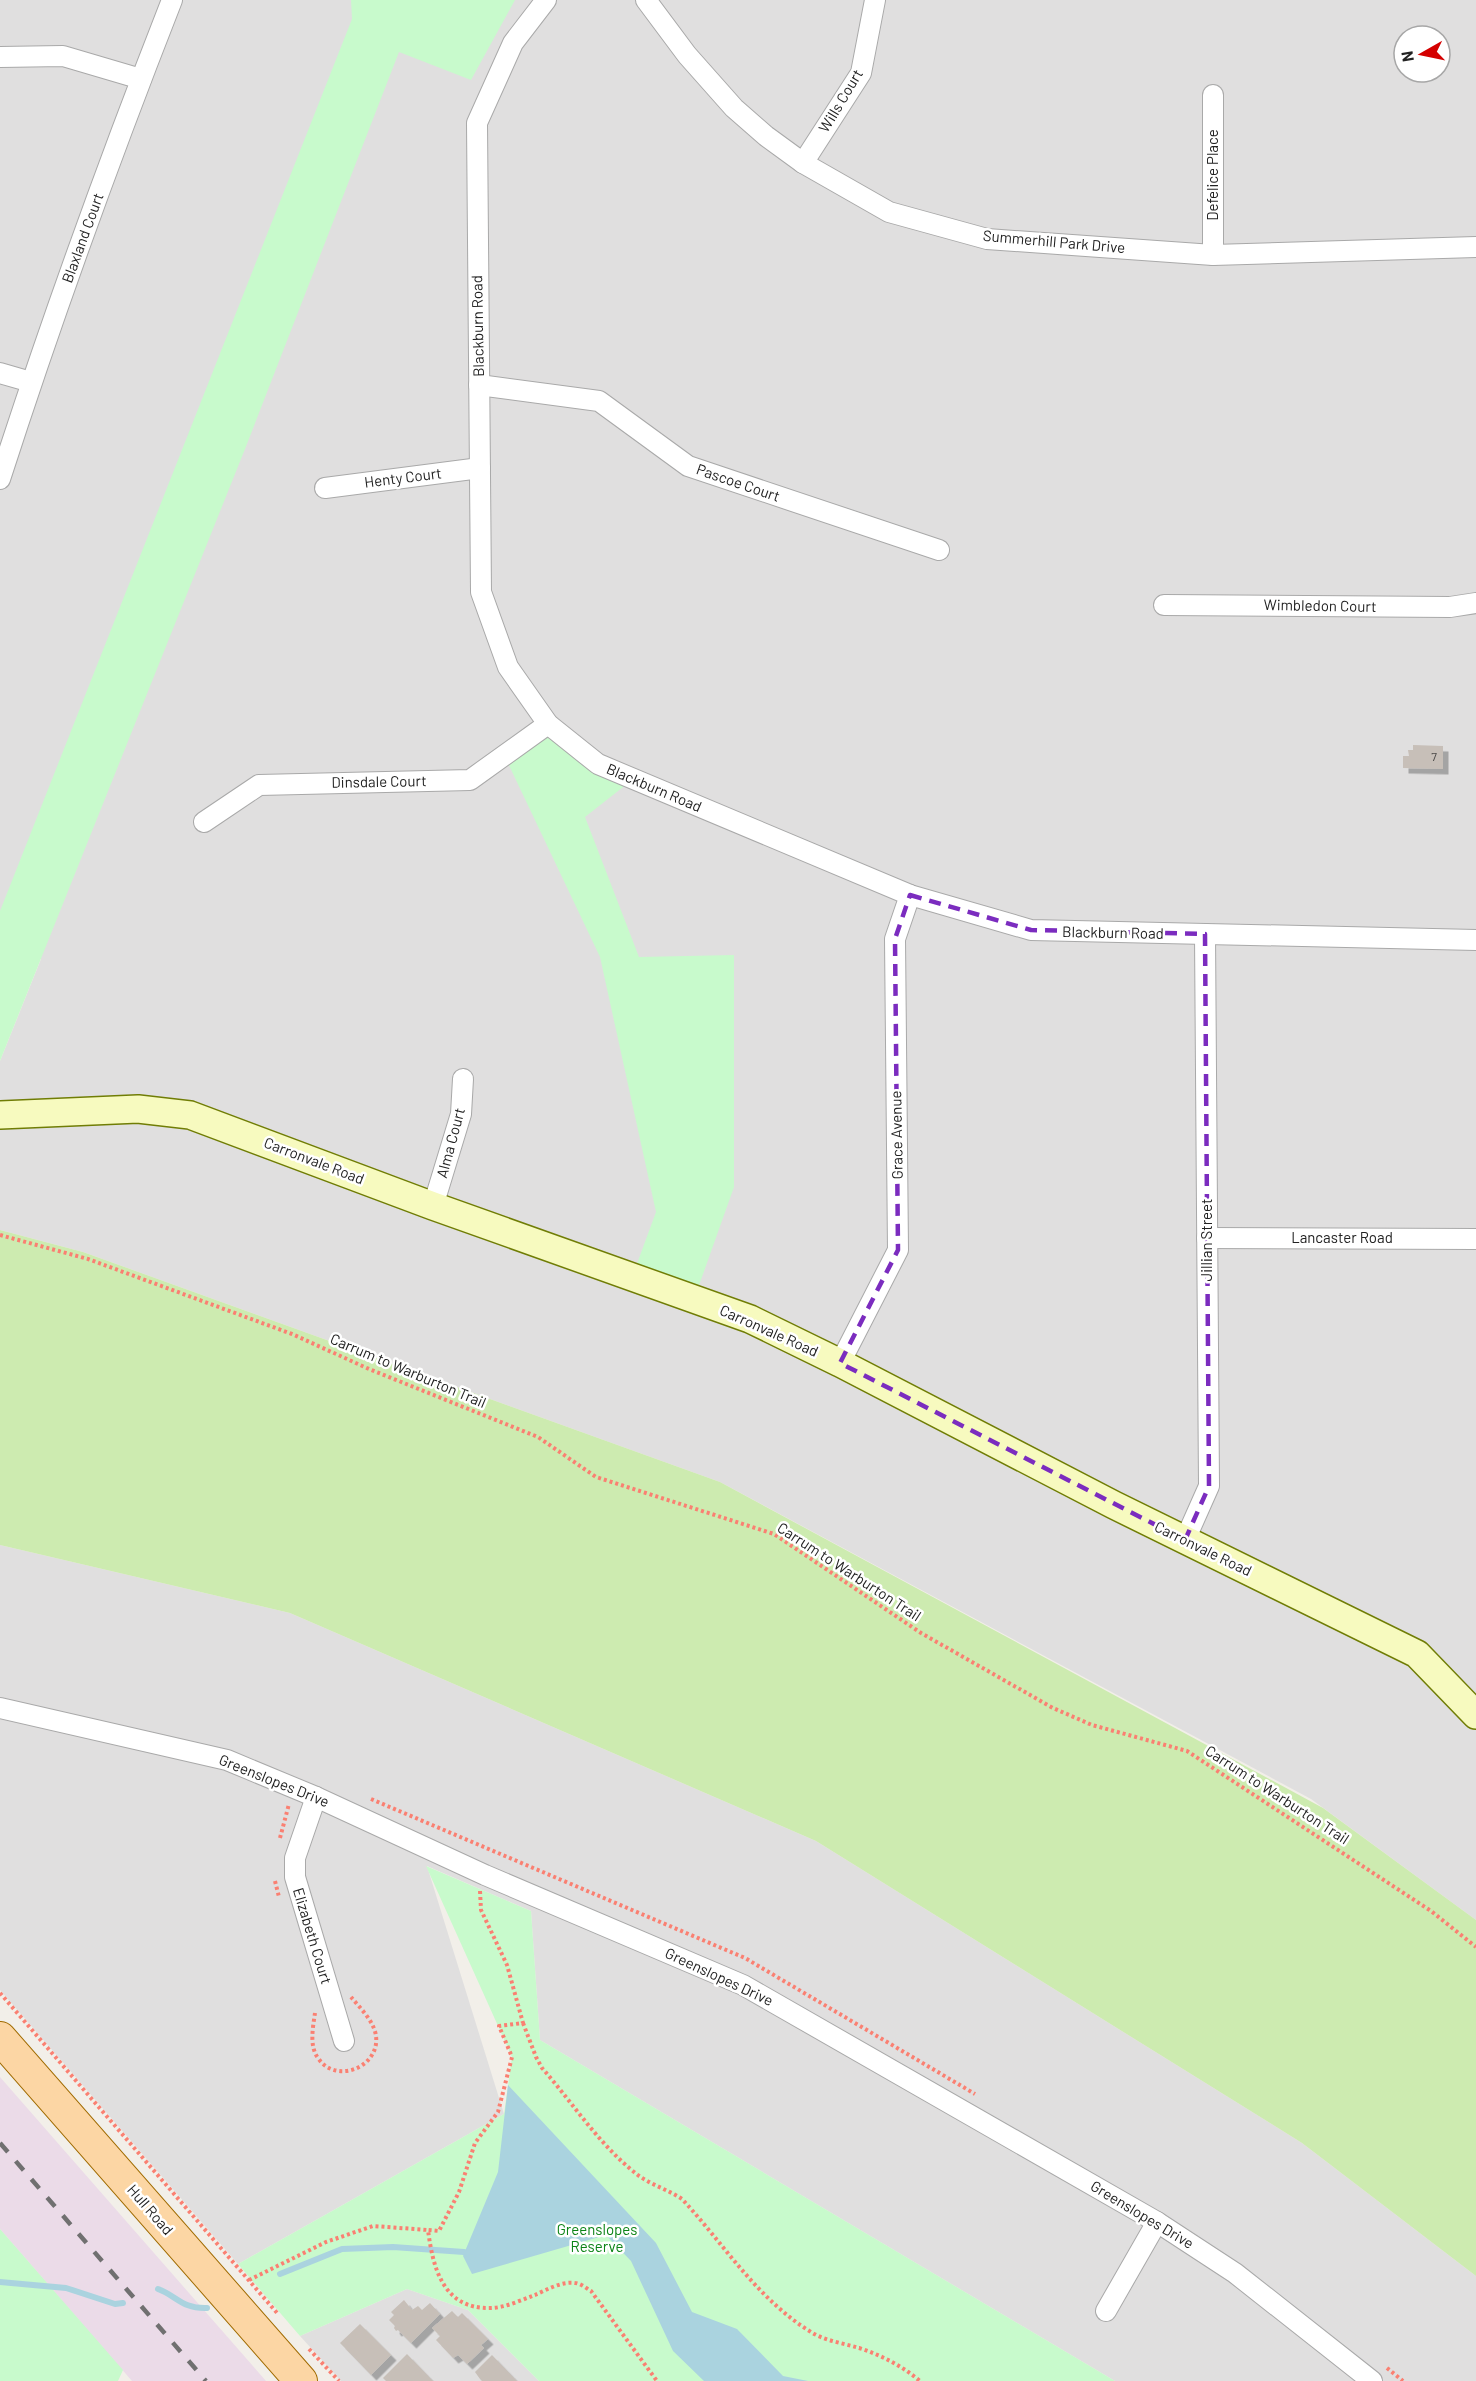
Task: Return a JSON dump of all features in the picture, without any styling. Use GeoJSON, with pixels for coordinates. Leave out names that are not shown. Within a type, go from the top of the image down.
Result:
{"type":"FeatureCollection","features":[{"type":"Feature","properties":{"kind":"main road","name":"Hull Road"},"geometry":{"type":"LineString","coordinates":[[0,2038],[238,2289],[301,2381]]}},
{"type":"Feature","properties":{"kind":"street","name":"Blaxland Court"},"geometry":{"type":"LineString","coordinates":[[0,479],[31,382],[172,0]]}},
{"type":"Feature","properties":{"kind":"street","name":"Blackburn Road"},"geometry":{"type":"LineString","coordinates":[[546,0],[513,43],[477,123],[481,592],[508,667],[548,724],[598,764],[910,895],[1031,930],[1476,940]]}},
{"type":"Feature","properties":{"kind":"street","name":"Summerhill Park Drive"},"geometry":{"type":"LineString","coordinates":[[646,0],[687,55],[734,108],[766,136],[803,163],[889,213],[987,238],[1213,255],[1476,247]]}},
{"type":"Feature","properties":{"kind":"street","name":"Wills Court"},"geometry":{"type":"LineString","coordinates":[[803,163],[861,73],[875,0]]}},
{"type":"Feature","properties":{"kind":"street"},"geometry":{"type":"LineString","coordinates":[[0,57],[63,56],[141,79]]}},
{"type":"Feature","properties":{"kind":"street","name":"Defelice Place"},"geometry":{"type":"LineString","coordinates":[[1213,95],[1213,255]]}},
{"type":"Feature","properties":{"kind":"street"},"geometry":{"type":"LineString","coordinates":[[0,373],[31,382]]}},
{"type":"Feature","properties":{"kind":"street","name":"Pascoe Court"},"geometry":{"type":"LineString","coordinates":[[479,385],[599,401],[688,465],[939,550]]}},
{"type":"Feature","properties":{"kind":"street","name":"Henty Court"},"geometry":{"type":"LineString","coordinates":[[325,488],[480,468]]}},
{"type":"Feature","properties":{"kind":"street","name":"Wimbledon Court"},"geometry":{"type":"LineString","coordinates":[[1164,604],[1450,607],[1476,603]]}},
{"type":"Feature","properties":{"kind":"street","name":"Dinsdale Court"},"geometry":{"type":"LineString","coordinates":[[204,822],[259,785],[470,780],[548,724]]}},
{"type":"Feature","properties":{"kind":"street","name":"Grace Avenue"},"geometry":{"type":"LineString","coordinates":[[840,1363],[898,1250],[895,939],[910,895]]}},
{"type":"Feature","properties":{"kind":"street","name":"Jillian Street"},"geometry":{"type":"LineString","coordinates":[[1185,1540],[1209,1486],[1205,934]]}},
{"type":"Feature","properties":{"kind":"street","name":"Alma Court"},"geometry":{"type":"LineString","coordinates":[[433,1206],[461,1114],[463,1079]]}},
{"type":"Feature","properties":{"kind":"street","name":"Carronvale Road"},"geometry":{"type":"LineString","coordinates":[[0,1115],[138,1109],[190,1115],[433,1206],[750,1319],[1185,1540],[1417,1654],[1476,1715]]}},
{"type":"Feature","properties":{"kind":"street","name":"Lancaster Road"},"geometry":{"type":"LineString","coordinates":[[1207,1238],[1476,1239]]}},
{"type":"Feature","properties":{"kind":"street","name":"Greenslopes Drive"},"geometry":{"type":"LineString","coordinates":[[0,1708],[227,1760],[316,1797],[484,1875],[744,1985],[1157,2222],[1235,2273],[1372,2381]]}},
{"type":"Feature","properties":{"kind":"street","name":"Elizabeth Court"},"geometry":{"type":"LineString","coordinates":[[316,1797],[295,1858],[295,1877],[344,2041]]}},
{"type":"Feature","properties":{"kind":"street"},"geometry":{"type":"LineString","coordinates":[[1106,2311],[1157,2222]]}},
{"type":"Feature","properties":{"kind":"path","name":"Carrum to Warburton Trail"},"geometry":{"type":"LineString","coordinates":[[0,1235],[88,1259],[292,1334],[369,1369],[538,1437],[596,1477],[774,1534],[921,1633],[1053,1708],[1092,1725],[1187,1750],[1431,1911],[1476,1947]]}},
{"type":"Feature","properties":{"kind":"path"},"geometry":{"type":"LineString","coordinates":[[278,1843],[289,1804],[280,1800]]}},
{"type":"Feature","properties":{"kind":"path"},"geometry":{"type":"LineString","coordinates":[[275,1875],[275,1886],[282,1906]]}},
{"type":"Feature","properties":{"kind":"path"},"geometry":{"type":"LineString","coordinates":[[484,1875],[479,1894],[481,1910],[507,1965],[536,2057],[542,2068],[602,2140],[637,2175],[669,2190],[682,2199],[733,2260],[769,2298],[811,2332],[878,2354],[920,2381]]}},
{"type":"Feature","properties":{"kind":"path"},"geometry":{"type":"LineString","coordinates":[[0,1993],[238,2289],[280,2316]]}},
{"type":"Feature","properties":{"kind":"path"},"geometry":{"type":"LineString","coordinates":[[313,2004],[315,2013],[312,2042],[318,2058],[327,2067],[339,2072],[352,2071],[371,2058],[376,2036],[373,2026],[349,1995]]}},
{"type":"Feature","properties":{"kind":"path"},"geometry":{"type":"LineString","coordinates":[[238,2289],[326,2242],[373,2226],[439,2231],[459,2192],[475,2143],[498,2112],[512,2057],[499,2026],[524,2023]]}},
{"type":"Feature","properties":{"kind":"path"},"geometry":{"type":"LineString","coordinates":[[428,2230],[431,2255],[437,2275],[447,2290],[458,2300],[477,2307],[491,2308],[506,2305],[564,2284],[575,2283],[583,2286],[591,2291],[657,2381]]}},
{"type":"Feature","properties":{"kind":"path"},"geometry":{"type":"LineString","coordinates":[[303,2343],[339,2381]]}},
{"type":"Feature","properties":{"kind":"highlighted area"},"geometry":{"type":"Polygon","coordinates":[[[910,895],[1031,930],[1205,934],[1209,1486],[1185,1540],[840,1363],[898,1250],[895,939],[910,895]]]}},
{"type":"Feature","properties":{"kind":"shaded area"},"geometry":{"type":"Polygon","coordinates":[[[0,0],[1476,0],[1476,1920],[1311,1799],[720,1482],[83,1252],[0,1230],[0,1061],[41,959],[0,958],[0,0]]]}},
{"type":"Feature","properties":{"kind":"shaded area"},"geometry":{"type":"Polygon","coordinates":[[[0,1545],[290,1613],[816,1841],[1302,2143],[1476,2276],[1476,2381],[1115,2381],[540,2040],[531,1911],[427,1866],[504,2114],[238,2264],[0,1990],[0,1545]]]}},
{"type":"Feature","properties":{"kind":"shaded area"},"geometry":{"type":"Polygon","coordinates":[[[0,2077],[266,2381],[132,2381],[0,2229],[0,2077]]]}},
{"type":"Feature","properties":{"kind":"shaded area"},"geometry":{"type":"Polygon","coordinates":[[[407,2289],[468,2310],[539,2381],[341,2381],[300,2336],[407,2289]]]}},
{"type":"Feature","properties":{"kind":"green space"},"geometry":{"type":"Polygon","coordinates":[[[351,0],[515,0],[471,80],[399,52],[245,449],[0,1061],[0,911],[352,19],[351,0]]]}},
{"type":"Feature","properties":{"kind":"green space"},"geometry":{"type":"Polygon","coordinates":[[[548,728],[627,784],[585,817],[639,957],[734,955],[734,1187],[697,1291],[635,1269],[656,1212],[600,957],[506,759],[548,728]]]}},
{"type":"Feature","properties":{"kind":"green space"},"geometry":{"type":"Polygon","coordinates":[[[0,1230],[83,1252],[720,1482],[1323,1808],[1476,1920],[1476,2276],[1302,2143],[816,1841],[290,1613],[0,1545],[0,1230]]]}},
{"type":"Feature","properties":{"kind":"green space","name":"Greenslopes Reserve"},"geometry":{"type":"Polygon","coordinates":[[[426,1866],[531,1911],[540,2040],[1115,2381],[539,2381],[468,2310],[407,2289],[300,2336],[238,2264],[504,2114],[512,2057],[426,1866]]]}},
{"type":"Feature","properties":{"kind":"green space"},"geometry":{"type":"Polygon","coordinates":[[[0,2229],[123,2370],[118,2381],[0,2381],[0,2229]]]}},
{"type":"Feature","properties":{"kind":"water"},"geometry":{"type":"Polygon","coordinates":[[[508,2085],[656,2243],[692,2312],[737,2329],[783,2376],[808,2381],[704,2381],[673,2351],[631,2261],[606,2235],[472,2274],[463,2256],[498,2172],[508,2085]]]}},
{"type":"Feature","properties":{"kind":"building"},"geometry":{"type":"Polygon","coordinates":[[[1413,745],[1443,746],[1443,769],[1403,768],[1403,756],[1409,756],[1408,750],[1413,750],[1413,745]]]}},
{"type":"Feature","properties":{"kind":"building"},"geometry":{"type":"Polygon","coordinates":[[[404,2300],[412,2310],[418,2306],[422,2310],[430,2303],[440,2314],[411,2343],[398,2330],[396,2331],[395,2326],[389,2320],[394,2315],[391,2312],[404,2300]]]}},
{"type":"Feature","properties":{"kind":"building"},"geometry":{"type":"Polygon","coordinates":[[[452,2311],[458,2317],[462,2313],[488,2339],[481,2345],[484,2348],[467,2364],[458,2355],[453,2358],[436,2340],[440,2336],[432,2328],[452,2311]]]}},
{"type":"Feature","properties":{"kind":"building"},"geometry":{"type":"Polygon","coordinates":[[[360,2324],[391,2355],[371,2375],[340,2343],[360,2324]]]}},
{"type":"Feature","properties":{"kind":"building"},"geometry":{"type":"Polygon","coordinates":[[[407,2354],[433,2381],[386,2381],[383,2378],[407,2354]]]}},
{"type":"Feature","properties":{"kind":"building"},"geometry":{"type":"Polygon","coordinates":[[[492,2355],[517,2381],[482,2381],[480,2379],[475,2372],[492,2355]]]}},
{"type":"Feature","properties":{"kind":"waterway"},"geometry":{"type":"LineString","coordinates":[[280,2274],[342,2249],[393,2247],[464,2252]]}},
{"type":"Feature","properties":{"kind":"waterway"},"geometry":{"type":"LineString","coordinates":[[0,2282],[66,2288],[115,2304],[123,2303]]}},
{"type":"Feature","properties":{"kind":"waterway"},"geometry":{"type":"LineString","coordinates":[[158,2289],[191,2306],[207,2308]]}},
{"type":"Feature","properties":{"kind":"railway"},"geometry":{"type":"LineString","coordinates":[[0,2143],[206,2381]]}}]}
